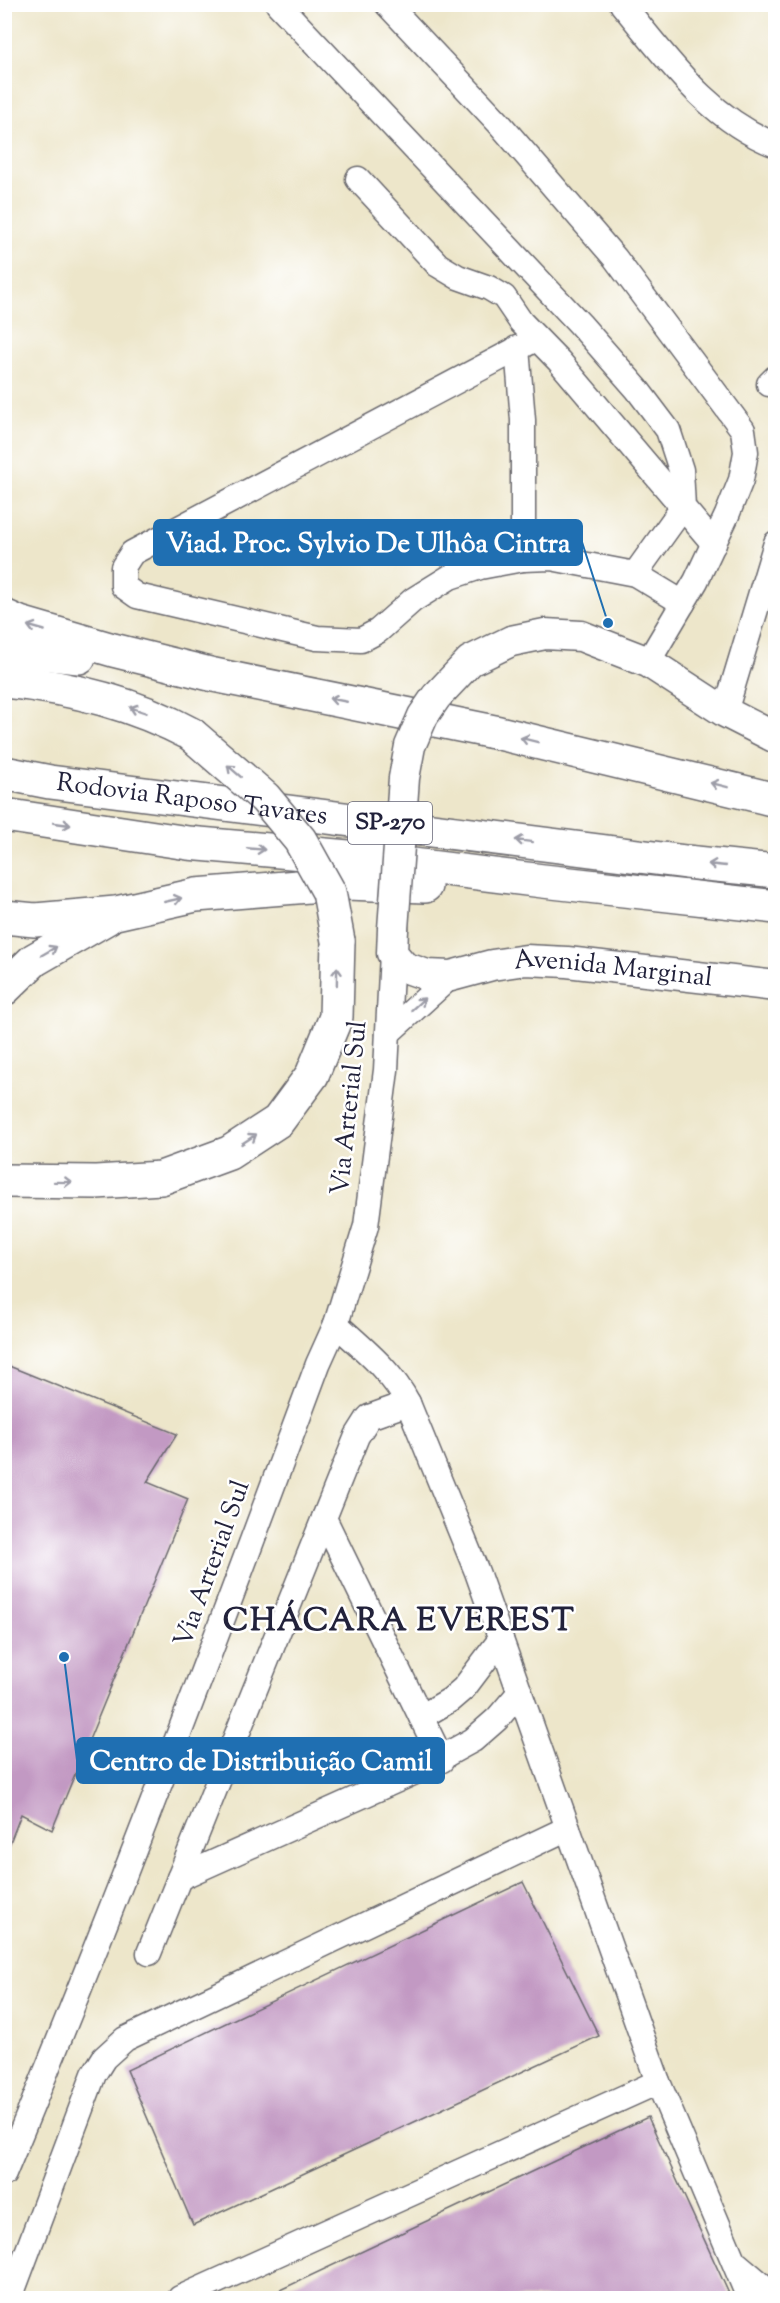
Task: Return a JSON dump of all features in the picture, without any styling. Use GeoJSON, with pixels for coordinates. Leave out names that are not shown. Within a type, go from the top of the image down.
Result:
{"type":"FeatureCollection","features":[{"type":"Feature","properties":{"kind":"highway"},"geometry":{"type":"LineString","coordinates":[[4,616],[20,623],[113,650],[214,675],[500,733],[776,800]]}},
{"type":"Feature","properties":{"kind":"highway"},"geometry":{"type":"LineString","coordinates":[[4,648],[214,675]]}},
{"type":"Feature","properties":{"kind":"highway"},"geometry":{"type":"LineString","coordinates":[[4,681],[86,694],[142,711],[191,734],[265,798],[300,840],[328,892],[338,941],[336,1017],[312,1075],[278,1121],[229,1153],[161,1178],[96,1182],[4,1181]]}},
{"type":"Feature","properties":{"kind":"highway","name":"Rodovia Raposo Tavares"},"geometry":{"type":"LineString","coordinates":[[4,773],[50,782],[686,862],[776,871]]}},
{"type":"Feature","properties":{"kind":"highway","name":"Rodovia Raposo Tavares"},"geometry":{"type":"LineString","coordinates":[[5,816],[188,843],[348,857],[776,907]]}},
{"type":"Feature","properties":{"kind":"highway"},"geometry":{"type":"LineString","coordinates":[[4,917],[35,920],[116,913],[196,895],[347,883],[690,897]]}},
{"type":"Feature","properties":{"kind":"highway"},"geometry":{"type":"LineString","coordinates":[[4,989],[34,960],[116,913]]}},
{"type":"Feature","properties":{"kind":"main road"},"geometry":{"type":"LineString","coordinates":[[392,941],[404,778],[410,746],[423,716],[436,697],[470,661],[511,641],[545,634],[580,636],[648,663],[725,712],[776,738]]}},
{"type":"Feature","properties":{"kind":"main road","name":"Avenida Marginal"},"geometry":{"type":"LineString","coordinates":[[392,941],[404,967],[427,975],[451,976],[492,965],[526,960],[567,962],[776,986]]}},
{"type":"Feature","properties":{"kind":"street"},"geometry":{"type":"LineString","coordinates":[[278,4],[580,324],[637,389],[668,430],[681,470],[683,507],[635,574]]}},
{"type":"Feature","properties":{"kind":"street"},"geometry":{"type":"LineString","coordinates":[[387,4],[498,122],[615,258],[743,430],[746,452],[741,480],[714,544],[648,663]]}},
{"type":"Feature","properties":{"kind":"street"},"geometry":{"type":"LineString","coordinates":[[622,4],[694,90],[730,122],[753,136],[776,145]]}},
{"type":"Feature","properties":{"kind":"street"},"geometry":{"type":"LineString","coordinates":[[358,179],[438,265],[458,277],[489,288],[504,297],[526,344],[523,420],[523,559]]}},
{"type":"Feature","properties":{"kind":"street"},"geometry":{"type":"LineString","coordinates":[[526,344],[559,361],[714,544]]}},
{"type":"Feature","properties":{"kind":"street"},"geometry":{"type":"LineString","coordinates":[[526,344],[132,554],[123,567],[123,586],[137,596],[317,638],[361,640],[378,631],[413,600],[450,577],[480,567],[523,559],[550,558],[635,574],[683,603]]}},
{"type":"Feature","properties":{"kind":"street"},"geometry":{"type":"LineString","coordinates":[[725,712],[776,543]]}},
{"type":"Feature","properties":{"kind":"street","name":"Via Arterial Sul"},"geometry":{"type":"LineString","coordinates":[[4,2174],[90,1965],[211,1653],[318,1364],[336,1323],[366,1226],[386,1070],[392,941]]}},
{"type":"Feature","properties":{"kind":"street","name":"Avenida Marginal"},"geometry":{"type":"LineString","coordinates":[[388,1033],[418,1003],[451,976]]}},
{"type":"Feature","properties":{"kind":"street"},"geometry":{"type":"LineString","coordinates":[[336,1323],[389,1373],[399,1385],[408,1403],[477,1572],[658,2082],[748,2298]]}},
{"type":"Feature","properties":{"kind":"street"},"geometry":{"type":"LineString","coordinates":[[149,1953],[361,1426],[369,1417],[408,1403]]}},
{"type":"Feature","properties":{"kind":"street"},"geometry":{"type":"LineString","coordinates":[[324,1518],[442,1757]]}},
{"type":"Feature","properties":{"kind":"street"},"geometry":{"type":"LineString","coordinates":[[421,1718],[450,1700],[464,1688],[501,1639]]}},
{"type":"Feature","properties":{"kind":"street"},"geometry":{"type":"LineString","coordinates":[[179,1878],[439,1763],[442,1757],[473,1740],[497,1719],[520,1692]]}},
{"type":"Feature","properties":{"kind":"street"},"geometry":{"type":"LineString","coordinates":[[10,2298],[93,2074],[116,2046],[136,2034],[568,1828]]}},
{"type":"Feature","properties":{"kind":"street"},"geometry":{"type":"LineString","coordinates":[[180,2298],[658,2082]]}},
{"type":"Feature","properties":{"kind":"street"},"geometry":{"type":"LineString","coordinates":[[730,2259],[776,2297]]}},
{"type":"Feature","properties":{"kind":"building"},"geometry":{"type":"Polygon","coordinates":[[[4,1364],[177,1434],[147,1482],[188,1499],[52,1830],[21,1814],[6,1853],[4,1364]]]}},
{"type":"Feature","properties":{"kind":"building"},"geometry":{"type":"Polygon","coordinates":[[[523,1882],[599,2036],[193,2225],[127,2070],[523,1882]]]}},
{"type":"Feature","properties":{"kind":"building"},"geometry":{"type":"Polygon","coordinates":[[[648,2117],[731,2298],[263,2298],[648,2117]]]}},
{"type":"Feature","properties":{"kind":"place","name":"Viad. Proc. Sylvio De Ulhôa Cintra"},"geometry":{"type":"Point","coordinates":[608,623]}},
{"type":"Feature","properties":{"kind":"place","name":"Centro de Distribuição Camil"},"geometry":{"type":"Point","coordinates":[64,1657]}},
{"type":"Feature","properties":{"kind":"district","name":"CHÁCARA EVEREST"},"geometry":{"type":"Point","coordinates":[399,1622]}}]}
